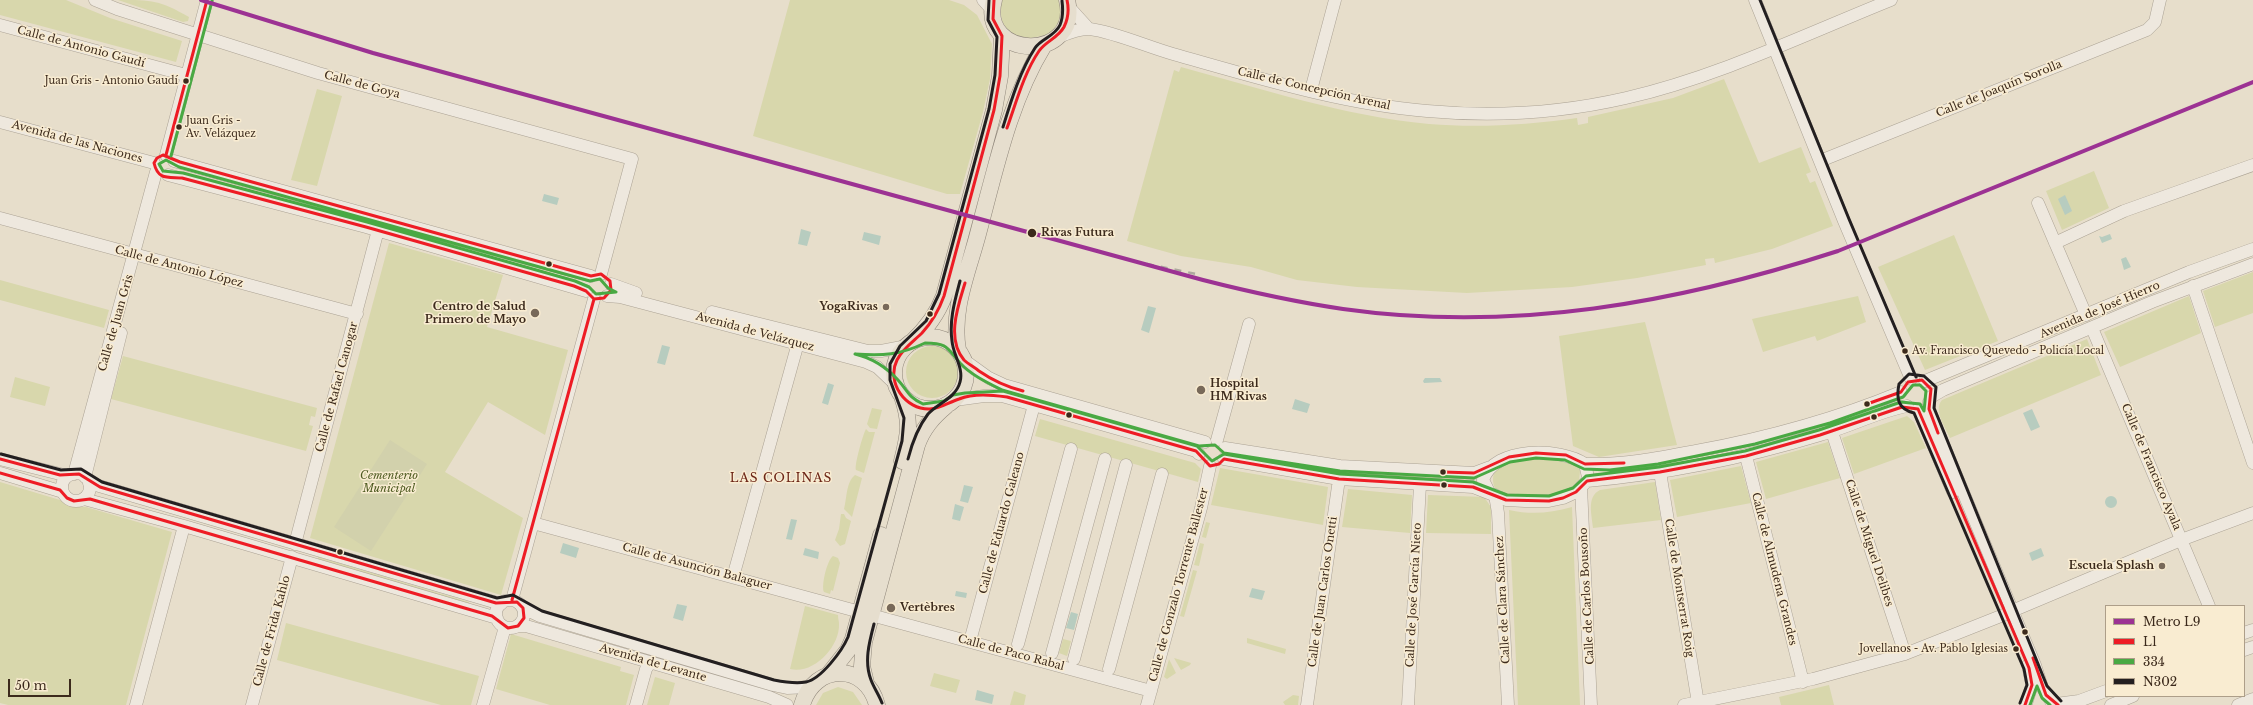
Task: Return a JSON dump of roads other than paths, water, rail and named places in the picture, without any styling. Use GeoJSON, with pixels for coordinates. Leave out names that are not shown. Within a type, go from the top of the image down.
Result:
{"type":"FeatureCollection","features":[{"type":"Feature","properties":{"kind":"main road"},"geometry":{"type":"LineString","coordinates":[[829,674],[848,650],[866,613],[919,441],[933,417],[951,403],[965,385],[966,374],[956,335],[956,319],[975,245],[1019,95],[1050,42],[1063,30],[1067,19],[1068,3]]}},
{"type":"Feature","properties":{"kind":"main road"},"geometry":{"type":"LineString","coordinates":[[990,4],[996,26],[1002,36],[1011,43],[1022,47],[1033,48],[1050,42]]}},
{"type":"Feature","properties":{"kind":"main road"},"geometry":{"type":"LineString","coordinates":[[866,684],[862,666],[866,613],[907,442],[909,418],[894,375],[895,364],[900,354],[927,328],[938,313],[944,296],[994,110],[1000,76],[1002,36]]}},
{"type":"Feature","properties":{"kind":"main road"},"geometry":{"type":"LineString","coordinates":[[909,344],[924,338],[937,338],[948,342],[961,355]]}},
{"type":"Feature","properties":{"kind":"main road"},"geometry":{"type":"LineString","coordinates":[[899,391],[911,404],[922,409],[934,409],[951,403]]}},
{"type":"Feature","properties":{"kind":"main road"},"geometry":{"type":"LineString","coordinates":[[802,705],[810,687],[822,677],[829,674],[849,674],[866,684],[873,693],[877,705]]}},
{"type":"Feature","properties":{"kind":"street","name":"Calle de Goya"},"geometry":{"type":"LineString","coordinates":[[95,0],[199,29],[318,73],[632,159],[596,275]]}},
{"type":"Feature","properties":{"kind":"street"},"geometry":{"type":"LineString","coordinates":[[170,158],[186,75],[207,0]]}},
{"type":"Feature","properties":{"kind":"street"},"geometry":{"type":"LineString","coordinates":[[1311,90],[1335,0]]}},
{"type":"Feature","properties":{"kind":"street"},"geometry":{"type":"LineString","coordinates":[[1755,0],[1844,221],[1911,380]]}},
{"type":"Feature","properties":{"kind":"street","name":"Calle de Concepción Arenal"},"geometry":{"type":"LineString","coordinates":[[1088,29],[1171,54],[1379,106],[1475,114],[1536,111],[1582,106],[1626,98],[1694,79],[1890,0]]}},
{"type":"Feature","properties":{"kind":"street","name":"Calle de Joaquín Sorolla"},"geometry":{"type":"LineString","coordinates":[[1820,161],[2147,30],[2155,22],[2160,0]]}},
{"type":"Feature","properties":{"kind":"street"},"geometry":{"type":"LineString","coordinates":[[1050,42],[1088,29],[1068,3]]}},
{"type":"Feature","properties":{"kind":"street","name":"Calle de Antonio Gaudí"},"geometry":{"type":"LineString","coordinates":[[0,25],[186,75]]}},
{"type":"Feature","properties":{"kind":"street","name":"Avenida de las Naciones"},"geometry":{"type":"LineString","coordinates":[[0,122],[161,172]]}},
{"type":"Feature","properties":{"kind":"street"},"geometry":{"type":"LineString","coordinates":[[157,158],[170,158],[608,278],[611,284],[611,290],[607,296],[601,300],[590,295],[378,230],[161,172],[157,158]]}},
{"type":"Feature","properties":{"kind":"street","name":"Calle de Juan Gris"},"geometry":{"type":"LineString","coordinates":[[79,477],[161,172],[174,168],[170,158]]}},
{"type":"Feature","properties":{"kind":"street"},"geometry":{"type":"LineString","coordinates":[[2055,243],[2124,211],[2253,165]]}},
{"type":"Feature","properties":{"kind":"street"},"geometry":{"type":"LineString","coordinates":[[2038,203],[2086,315]]}},
{"type":"Feature","properties":{"kind":"street","name":"Calle de Antonio López"},"geometry":{"type":"LineString","coordinates":[[0,218],[357,314]]}},
{"type":"Feature","properties":{"kind":"street","name":"Calle de Rafael Canogar"},"geometry":{"type":"LineString","coordinates":[[295,544],[378,230]]}},
{"type":"Feature","properties":{"kind":"street","name":"Avenida de José Hierro"},"geometry":{"type":"LineString","coordinates":[[1925,381],[2189,272],[2253,249]]}},
{"type":"Feature","properties":{"kind":"street","name":"Avenida de José Hierro"},"geometry":{"type":"LineString","coordinates":[[1930,399],[1943,390],[2193,286],[2253,264]]}},
{"type":"Feature","properties":{"kind":"street"},"geometry":{"type":"LineString","coordinates":[[483,705],[501,622],[497,610],[507,602],[533,523],[590,295],[586,281],[596,275]]}},
{"type":"Feature","properties":{"kind":"street","name":"Avenida de Velázquez"},"geometry":{"type":"LineString","coordinates":[[611,284],[622,289],[855,349],[877,352],[909,344]]}},
{"type":"Feature","properties":{"kind":"street"},"geometry":{"type":"LineString","coordinates":[[2193,286],[2253,463]]}},
{"type":"Feature","properties":{"kind":"street","name":"Avenida de Velázquez"},"geometry":{"type":"LineString","coordinates":[[607,296],[620,297],[866,362],[876,367],[899,391]]}},
{"type":"Feature","properties":{"kind":"street"},"geometry":{"type":"LineString","coordinates":[[951,403],[984,396],[1002,396],[1196,451],[1200,454],[1205,463],[1210,466],[1215,466],[1218,447],[1249,324]]}},
{"type":"Feature","properties":{"kind":"street","name":"Calle de Francisco Ayala"},"geometry":{"type":"LineString","coordinates":[[2092,328],[2209,605]]}},
{"type":"Feature","properties":{"kind":"street"},"geometry":{"type":"LineString","coordinates":[[733,577],[798,343]]}},
{"type":"Feature","properties":{"kind":"street"},"geometry":{"type":"LineString","coordinates":[[961,355],[989,378],[1004,385],[1218,447],[1339,479],[1473,487],[1506,500],[1548,501],[1563,498],[1576,492],[1584,484],[1746,456],[1912,408],[1930,399]]}},
{"type":"Feature","properties":{"kind":"street"},"geometry":{"type":"LineString","coordinates":[[2025,705],[2032,685],[2029,668],[2009,613],[1929,412],[1931,389],[1925,381],[1916,379],[1911,380],[1905,383],[1901,392],[1902,400],[1912,408],[2009,613],[2036,665],[2042,687],[2055,703]]}},
{"type":"Feature","properties":{"kind":"street"},"geometry":{"type":"LineString","coordinates":[[1200,454],[1201,446],[1218,447],[1354,467],[1474,473],[1509,457],[1536,453],[1566,455],[1585,464],[1609,465],[1657,459],[1734,444],[1823,420],[1901,392]]}},
{"type":"Feature","properties":{"kind":"street","name":"Calle de Eduardo Galeano"},"geometry":{"type":"LineString","coordinates":[[970,641],[1034,405]]}},
{"type":"Feature","properties":{"kind":"street","name":"Calle de Miguel Delibes"},"geometry":{"type":"LineString","coordinates":[[1832,432],[1905,654]]}},
{"type":"Feature","properties":{"kind":"street"},"geometry":{"type":"LineString","coordinates":[[1018,644],[1071,449]]}},
{"type":"Feature","properties":{"kind":"street","name":"Calle de Almudena Grandes"},"geometry":{"type":"LineString","coordinates":[[1746,456],[1803,682]]}},
{"type":"Feature","properties":{"kind":"street"},"geometry":{"type":"LineString","coordinates":[[0,458],[79,477],[295,544],[507,602],[519,603],[523,608],[524,618],[518,626],[512,628],[501,622],[292,557],[84,499]]}},
{"type":"Feature","properties":{"kind":"street"},"geometry":{"type":"LineString","coordinates":[[1052,653],[1105,459]]}},
{"type":"Feature","properties":{"kind":"street","name":"Calle de Carlos Bousoño"},"geometry":{"type":"LineString","coordinates":[[1585,464],[1588,477],[1584,484],[1591,705]]}},
{"type":"Feature","properties":{"kind":"street"},"geometry":{"type":"LineString","coordinates":[[1074,659],[1126,465]]}},
{"type":"Feature","properties":{"kind":"street","name":"Calle de Gonzalo Torrente Ballester"},"geometry":{"type":"LineString","coordinates":[[1147,705],[1201,508],[1210,466]]}},
{"type":"Feature","properties":{"kind":"street","name":"Calle de Clara Sánchez"},"geometry":{"type":"LineString","coordinates":[[1491,466],[1485,473],[1483,480],[1492,494],[1498,512],[1508,705]]}},
{"type":"Feature","properties":{"kind":"street","name":"Calle de Montserrat Roig"},"geometry":{"type":"LineString","coordinates":[[1660,472],[1698,703]]}},
{"type":"Feature","properties":{"kind":"street"},"geometry":{"type":"LineString","coordinates":[[0,473],[63,492],[70,500],[78,501],[84,499],[88,494],[79,477]]}},
{"type":"Feature","properties":{"kind":"street"},"geometry":{"type":"LineString","coordinates":[[1109,669],[1162,474]]}},
{"type":"Feature","properties":{"kind":"street"},"geometry":{"type":"LineString","coordinates":[[63,492],[63,483],[79,477]]}},
{"type":"Feature","properties":{"kind":"street","name":"Calle de Juan Carlos Onetti"},"geometry":{"type":"LineString","coordinates":[[1307,705],[1339,479]]}},
{"type":"Feature","properties":{"kind":"street","name":"Calle de José García Nieto"},"geometry":{"type":"LineString","coordinates":[[1408,705],[1420,485]]}},
{"type":"Feature","properties":{"kind":"street"},"geometry":{"type":"LineString","coordinates":[[1684,705],[1803,682],[1905,654],[2009,613],[2181,540],[2253,513]]}},
{"type":"Feature","properties":{"kind":"street","name":"Calle de Asunción Balaguer"},"geometry":{"type":"LineString","coordinates":[[533,523],[866,613]]}},
{"type":"Feature","properties":{"kind":"street"},"geometry":{"type":"LineString","coordinates":[[136,705],[184,526]]}},
{"type":"Feature","properties":{"kind":"street","name":"Calle de Frida Kahlo"},"geometry":{"type":"LineString","coordinates":[[252,705],[292,557]]}},
{"type":"Feature","properties":{"kind":"street","name":"Avenida de Levante"},"geometry":{"type":"LineString","coordinates":[[523,608],[540,616],[773,685],[787,688],[810,687]]}},
{"type":"Feature","properties":{"kind":"street","name":"Calle de Paco Rabal"},"geometry":{"type":"LineString","coordinates":[[866,613],[1151,691]]}},
{"type":"Feature","properties":{"kind":"street","name":"Avenida de Levante"},"geometry":{"type":"LineString","coordinates":[[518,626],[526,626],[769,697],[787,705]]}},
{"type":"Feature","properties":{"kind":"street"},"geometry":{"type":"LineString","coordinates":[[636,705],[646,669],[650,663]]}},
{"type":"Feature","properties":{"kind":"street"},"geometry":{"type":"LineString","coordinates":[[2025,705],[2035,700],[2055,703],[2079,701],[2105,691]]}},
{"type":"Feature","properties":{"kind":"street"},"geometry":{"type":"LineString","coordinates":[[2111,705],[2131,697]]}},
{"type":"Feature","properties":{"kind":"street"},"geometry":{"type":"LineString","coordinates":[[2238,705],[2253,699]]}},
{"type":"Feature","properties":{"kind":"railway"},"geometry":{"type":"LineString","coordinates":[[1147,264],[1201,275]]}},
{"type":"Feature","properties":{"kind":"metro line","name":"L9"},"geometry":{"type":"LineString","coordinates":[[201,0],[373,53],[1203,280],[1256,293],[1308,303],[1343,309],[1406,316],[1469,317],[1532,315],[1594,308],[1655,299],[1717,285],[1777,269],[1838,251],[2253,82]]}},
{"type":"Feature","properties":{"kind":"place","name":"Juan Gris - Antonio Gaudí"},"geometry":{"type":"Point","coordinates":[186,81]}},
{"type":"Feature","properties":{"kind":"place","name":"Juan Gris - Av. Velázquez"},"geometry":{"type":"Point","coordinates":[179,127]}},
{"type":"Feature","properties":{"kind":"place","name":"Rivas Futura"},"geometry":{"type":"Point","coordinates":[1032,233]}},
{"type":"Feature","properties":{"kind":"place","name":"YogaRivas"},"geometry":{"type":"Point","coordinates":[886,307]}},
{"type":"Feature","properties":{"kind":"place","name":"Centro de Salud Primero de Mayo"},"geometry":{"type":"Point","coordinates":[535,313]}},
{"type":"Feature","properties":{"kind":"place","name":"Av. Francisco Quevedo - Policía Local"},"geometry":{"type":"Point","coordinates":[1905,351]}},
{"type":"Feature","properties":{"kind":"place","name":"Hospital HM Rivas"},"geometry":{"type":"Point","coordinates":[1201,390]}},
{"type":"Feature","properties":{"kind":"place","name":"Escuela Splash"},"geometry":{"type":"Point","coordinates":[2162,566]}},
{"type":"Feature","properties":{"kind":"place","name":"Vertèbres"},"geometry":{"type":"Point","coordinates":[891,608]}},
{"type":"Feature","properties":{"kind":"place","name":"Jovellanos - Av. Pablo Iglesias"},"geometry":{"type":"Point","coordinates":[2016,649]}},
{"type":"Feature","properties":{"kind":"district","name":"LAS COLINAS"},"geometry":{"type":"Point","coordinates":[781,479]}},
{"type":"Feature","properties":{"kind":"park label","name":"Cementerio Municipal"},"geometry":{"type":"Point","coordinates":[389,482]}}]}
